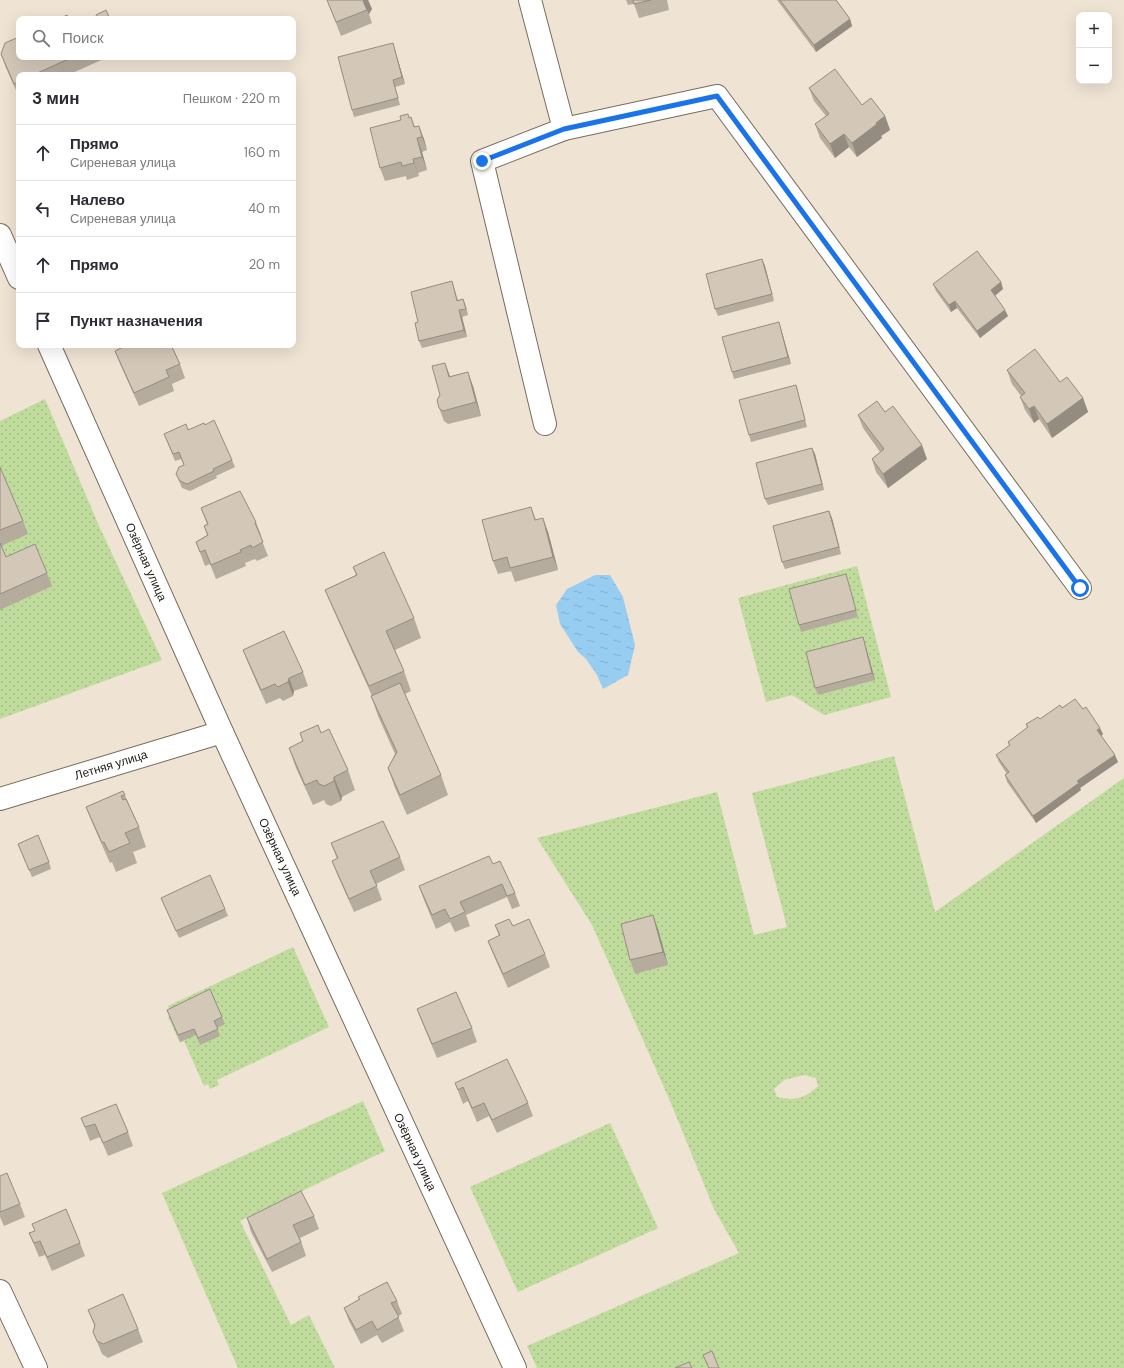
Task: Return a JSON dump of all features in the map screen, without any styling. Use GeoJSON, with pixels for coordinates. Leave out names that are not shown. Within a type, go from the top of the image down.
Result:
{"type":"FeatureCollection","features":[{"type":"Feature","properties":{"kind":"street"},"geometry":{"type":"LineString","coordinates":[[530,0],[564,129]]}},
{"type":"Feature","properties":{"kind":"street"},"geometry":{"type":"LineString","coordinates":[[544,424],[482,161],[564,129],[717,96],[1080,588]]}},
{"type":"Feature","properties":{"kind":"street"},"geometry":{"type":"LineString","coordinates":[[0,235],[16,271]]}},
{"type":"Feature","properties":{"kind":"street","name":"Озёрная улица"},"geometry":{"type":"LineString","coordinates":[[50,348],[222,732],[515,1368]]}},
{"type":"Feature","properties":{"kind":"street","name":"Летняя улица"},"geometry":{"type":"LineString","coordinates":[[0,799],[222,732]]}},
{"type":"Feature","properties":{"kind":"street"},"geometry":{"type":"LineString","coordinates":[[0,1291],[36,1368]]}},
{"type":"Feature","properties":{"kind":"green space"},"geometry":{"type":"Polygon","coordinates":[[[45,399],[99,526],[162,660],[0,719],[0,421],[45,399]]]}},
{"type":"Feature","properties":{"kind":"green space"},"geometry":{"type":"Polygon","coordinates":[[[857,566],[891,697],[824,715],[792,695],[766,702],[738,598],[857,566]]]}},
{"type":"Feature","properties":{"kind":"green space"},"geometry":{"type":"Polygon","coordinates":[[[894,756],[935,912],[1124,778],[1124,1368],[537,1368],[527,1346],[739,1253],[714,1209],[670,1101],[592,925],[537,838],[717,792],[754,935],[787,927],[752,793],[894,756]],[[804,1075],[784,1080],[774,1089],[777,1097],[789,1099],[799,1098],[808,1094],[818,1086],[816,1078],[804,1075]]]}},
{"type":"Feature","properties":{"kind":"green space"},"geometry":{"type":"Polygon","coordinates":[[[293,947],[329,1027],[217,1080],[219,1085],[210,1089],[208,1084],[204,1086],[184,1041],[180,1043],[168,1017],[172,1015],[168,1006],[293,947]]]}},
{"type":"Feature","properties":{"kind":"green space"},"geometry":{"type":"Polygon","coordinates":[[[363,1101],[385,1151],[240,1221],[291,1325],[309,1315],[335,1368],[238,1368],[162,1193],[363,1101]]]}},
{"type":"Feature","properties":{"kind":"green space"},"geometry":{"type":"Polygon","coordinates":[[[610,1123],[658,1228],[518,1292],[470,1187],[610,1123]]]}},
{"type":"Feature","properties":{"kind":"water"},"geometry":{"type":"Polygon","coordinates":[[[595,575],[610,575],[623,597],[635,645],[628,675],[603,689],[597,675],[586,659],[578,652],[560,624],[556,605],[567,589],[595,575]]]}},
{"type":"Feature","properties":{"kind":"building"},"geometry":{"type":"Polygon","coordinates":[[[327,0],[364,0],[363,1],[367,10],[336,22],[327,0]]]}},
{"type":"Feature","properties":{"kind":"building"},"geometry":{"type":"Polygon","coordinates":[[[633,0],[651,0],[634,4],[633,0]]]}},
{"type":"Feature","properties":{"kind":"building"},"geometry":{"type":"Polygon","coordinates":[[[780,0],[836,0],[850,19],[814,45],[780,0]]]}},
{"type":"Feature","properties":{"kind":"building"},"geometry":{"type":"Polygon","coordinates":[[[106,10],[109,16],[96,16],[106,10]]]}},
{"type":"Feature","properties":{"kind":"building"},"geometry":{"type":"Polygon","coordinates":[[[16,38],[16,60],[66,60],[40,72],[16,72],[16,83],[14,84],[1,54],[5,43],[16,38]]]}},
{"type":"Feature","properties":{"kind":"building"},"geometry":{"type":"Polygon","coordinates":[[[393,43],[402,77],[393,80],[398,98],[352,110],[338,57],[393,43]]]}},
{"type":"Feature","properties":{"kind":"building"},"geometry":{"type":"Polygon","coordinates":[[[835,69],[862,105],[871,98],[885,116],[852,143],[844,134],[830,144],[815,124],[829,114],[809,88],[835,69]]]}},
{"type":"Feature","properties":{"kind":"building"},"geometry":{"type":"Polygon","coordinates":[[[408,114],[409,118],[411,117],[414,127],[419,126],[422,137],[417,138],[422,157],[413,159],[414,163],[402,166],[401,162],[380,168],[370,128],[401,120],[400,116],[408,114]]]}},
{"type":"Feature","properties":{"kind":"building"},"geometry":{"type":"Polygon","coordinates":[[[977,251],[1001,282],[991,290],[1005,310],[977,331],[955,301],[949,305],[933,284],[977,251]]]}},
{"type":"Feature","properties":{"kind":"building"},"geometry":{"type":"Polygon","coordinates":[[[762,259],[772,294],[715,309],[706,274],[762,259]]]}},
{"type":"Feature","properties":{"kind":"building"},"geometry":{"type":"Polygon","coordinates":[[[452,281],[457,301],[463,299],[466,309],[459,310],[464,330],[419,341],[415,323],[418,322],[411,292],[452,281]]]}},
{"type":"Feature","properties":{"kind":"building"},"geometry":{"type":"Polygon","coordinates":[[[779,322],[788,357],[732,372],[722,337],[779,322]]]}},
{"type":"Feature","properties":{"kind":"building"},"geometry":{"type":"Polygon","coordinates":[[[121,348],[172,348],[180,364],[166,370],[169,377],[134,393],[115,351],[121,348]]]}},
{"type":"Feature","properties":{"kind":"building"},"geometry":{"type":"Polygon","coordinates":[[[1035,349],[1060,382],[1067,377],[1083,398],[1047,424],[1034,406],[1029,409],[1020,397],[1025,393],[1007,370],[1035,349]]]}},
{"type":"Feature","properties":{"kind":"building"},"geometry":{"type":"Polygon","coordinates":[[[445,363],[449,377],[468,372],[476,402],[443,411],[439,408],[437,400],[440,395],[432,366],[445,363]]]}},
{"type":"Feature","properties":{"kind":"building"},"geometry":{"type":"Polygon","coordinates":[[[796,385],[805,420],[749,435],[739,400],[796,385]]]}},
{"type":"Feature","properties":{"kind":"building"},"geometry":{"type":"Polygon","coordinates":[[[877,401],[885,412],[893,406],[922,445],[883,474],[872,459],[884,449],[858,415],[877,401]]]}},
{"type":"Feature","properties":{"kind":"building"},"geometry":{"type":"Polygon","coordinates":[[[214,420],[232,460],[213,469],[214,471],[187,484],[180,481],[176,474],[179,467],[184,465],[179,452],[173,454],[164,434],[186,424],[188,430],[204,423],[205,425],[214,420]]]}},
{"type":"Feature","properties":{"kind":"building"},"geometry":{"type":"Polygon","coordinates":[[[812,448],[822,484],[765,499],[756,463],[812,448]]]}},
{"type":"Feature","properties":{"kind":"building"},"geometry":{"type":"Polygon","coordinates":[[[0,467],[23,521],[0,530],[0,467]]]}},
{"type":"Feature","properties":{"kind":"building"},"geometry":{"type":"Polygon","coordinates":[[[240,491],[256,522],[255,523],[263,542],[252,548],[251,545],[240,550],[241,552],[211,565],[205,550],[200,552],[196,542],[208,535],[204,526],[208,524],[201,508],[240,491]]]}},
{"type":"Feature","properties":{"kind":"building"},"geometry":{"type":"Polygon","coordinates":[[[531,507],[535,520],[543,518],[553,557],[510,568],[507,557],[493,561],[482,520],[531,507]]]}},
{"type":"Feature","properties":{"kind":"building"},"geometry":{"type":"Polygon","coordinates":[[[829,511],[839,547],[782,562],[773,526],[829,511]]]}},
{"type":"Feature","properties":{"kind":"building"},"geometry":{"type":"Polygon","coordinates":[[[0,543],[6,557],[35,544],[47,573],[0,594],[0,543]]]}},
{"type":"Feature","properties":{"kind":"building"},"geometry":{"type":"Polygon","coordinates":[[[384,552],[414,618],[386,631],[404,671],[369,686],[325,590],[357,575],[353,567],[384,552]]]}},
{"type":"Feature","properties":{"kind":"building"},"geometry":{"type":"Polygon","coordinates":[[[846,574],[856,610],[799,625],[789,589],[846,574]]]}},
{"type":"Feature","properties":{"kind":"building"},"geometry":{"type":"Polygon","coordinates":[[[284,631],[303,672],[289,678],[288,682],[278,687],[275,684],[261,690],[243,650],[284,631]]]}},
{"type":"Feature","properties":{"kind":"building"},"geometry":{"type":"Polygon","coordinates":[[[863,637],[872,673],[815,688],[806,652],[863,637]]]}},
{"type":"Feature","properties":{"kind":"building"},"geometry":{"type":"Polygon","coordinates":[[[400,683],[441,775],[400,795],[388,768],[397,752],[371,696],[400,683]]]}},
{"type":"Feature","properties":{"kind":"building"},"geometry":{"type":"Polygon","coordinates":[[[1075,699],[1083,709],[1086,707],[1100,728],[1097,730],[1115,755],[1077,781],[1079,783],[1033,816],[1005,775],[1009,772],[996,755],[1010,745],[1008,742],[1028,727],[1026,724],[1038,717],[1040,719],[1060,705],[1062,708],[1075,699]]]}},
{"type":"Feature","properties":{"kind":"building"},"geometry":{"type":"Polygon","coordinates":[[[318,725],[321,733],[329,729],[348,770],[334,777],[334,781],[324,786],[319,784],[317,780],[305,785],[289,748],[303,741],[300,733],[318,725]]]}},
{"type":"Feature","properties":{"kind":"building"},"geometry":{"type":"Polygon","coordinates":[[[123,791],[125,795],[121,796],[123,800],[126,799],[139,827],[125,833],[130,843],[109,852],[104,842],[102,843],[86,807],[123,791]]]}},
{"type":"Feature","properties":{"kind":"building"},"geometry":{"type":"Polygon","coordinates":[[[383,821],[400,857],[370,871],[377,886],[349,899],[332,861],[338,858],[331,843],[383,821]]]}},
{"type":"Feature","properties":{"kind":"building"},"geometry":{"type":"Polygon","coordinates":[[[38,835],[49,862],[29,870],[18,844],[38,835]]]}},
{"type":"Feature","properties":{"kind":"building"},"geometry":{"type":"Polygon","coordinates":[[[489,856],[493,864],[500,861],[515,893],[507,896],[502,884],[460,902],[465,912],[450,919],[445,909],[432,915],[419,886],[489,856]]]}},
{"type":"Feature","properties":{"kind":"building"},"geometry":{"type":"Polygon","coordinates":[[[210,875],[225,909],[176,931],[161,898],[210,875]]]}},
{"type":"Feature","properties":{"kind":"building"},"geometry":{"type":"Polygon","coordinates":[[[653,915],[663,952],[630,960],[621,924],[653,915]]]}},
{"type":"Feature","properties":{"kind":"building"},"geometry":{"type":"Polygon","coordinates":[[[509,919],[513,926],[529,919],[545,954],[503,974],[488,941],[500,935],[495,925],[509,919]]]}},
{"type":"Feature","properties":{"kind":"building"},"geometry":{"type":"Polygon","coordinates":[[[210,989],[222,1017],[214,1021],[218,1029],[198,1038],[194,1029],[178,1035],[167,1010],[210,989]]]}},
{"type":"Feature","properties":{"kind":"building"},"geometry":{"type":"Polygon","coordinates":[[[456,992],[472,1028],[432,1044],[417,1009],[456,992]]]}},
{"type":"Feature","properties":{"kind":"building"},"geometry":{"type":"Polygon","coordinates":[[[507,1059],[528,1103],[492,1120],[484,1103],[472,1108],[463,1087],[458,1090],[455,1083],[507,1059]]]}},
{"type":"Feature","properties":{"kind":"building"},"geometry":{"type":"Polygon","coordinates":[[[116,1104],[128,1132],[103,1143],[95,1124],[85,1127],[81,1118],[116,1104]]]}},
{"type":"Feature","properties":{"kind":"building"},"geometry":{"type":"Polygon","coordinates":[[[7,1173],[20,1204],[0,1212],[0,1176],[7,1173]]]}},
{"type":"Feature","properties":{"kind":"building"},"geometry":{"type":"Polygon","coordinates":[[[301,1191],[314,1216],[293,1225],[301,1242],[267,1259],[247,1218],[301,1191]]]}},
{"type":"Feature","properties":{"kind":"building"},"geometry":{"type":"Polygon","coordinates":[[[66,1209],[80,1243],[47,1257],[40,1241],[34,1243],[29,1233],[35,1231],[32,1224],[66,1209]]]}},
{"type":"Feature","properties":{"kind":"building"},"geometry":{"type":"Polygon","coordinates":[[[387,1282],[397,1301],[391,1303],[399,1317],[377,1330],[372,1321],[356,1330],[344,1308],[360,1299],[358,1297],[387,1282]]]}},
{"type":"Feature","properties":{"kind":"building"},"geometry":{"type":"Polygon","coordinates":[[[123,1294],[138,1329],[103,1344],[97,1341],[93,1332],[95,1325],[88,1310],[123,1294]]]}},
{"type":"Feature","properties":{"kind":"building"},"geometry":{"type":"Polygon","coordinates":[[[712,1351],[719,1368],[709,1368],[703,1355],[712,1351]]]}},
{"type":"Feature","properties":{"kind":"building"},"geometry":{"type":"Polygon","coordinates":[[[689,1362],[692,1368],[675,1368],[689,1362]]]}},
{"type":"Feature","properties":{"kind":"route"},"geometry":{"type":"LineString","coordinates":[[482,161],[564,129],[717,96],[1080,588]]}}]}
